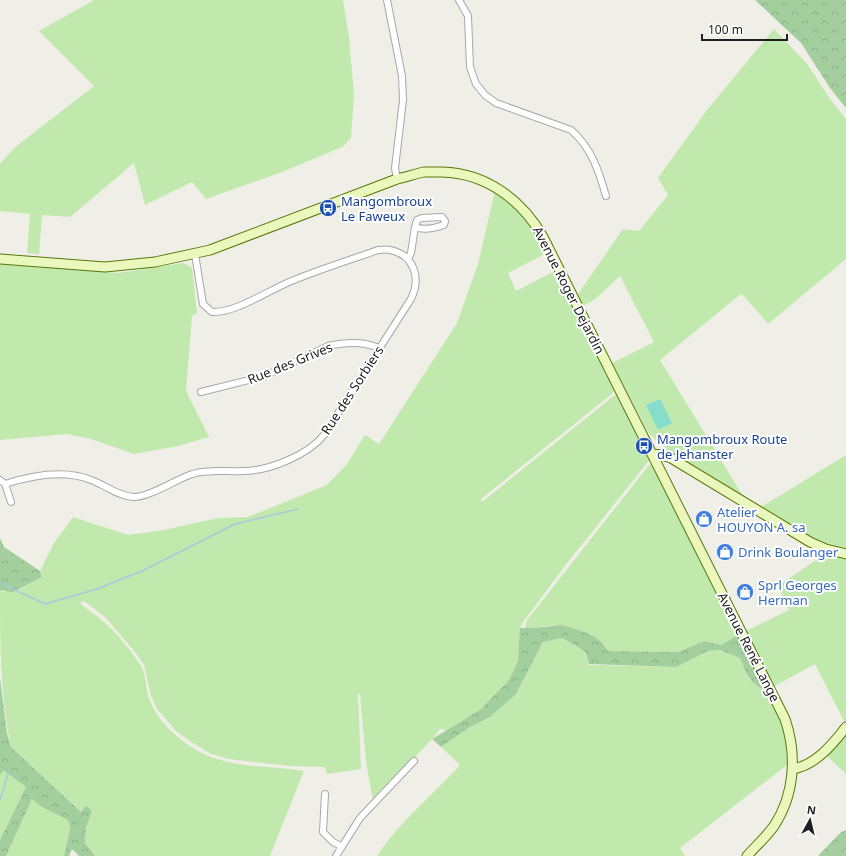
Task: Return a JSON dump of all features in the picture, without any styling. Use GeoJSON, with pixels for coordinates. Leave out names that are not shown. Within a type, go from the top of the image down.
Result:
{"type":"FeatureCollection","features":[{"type":"Feature","properties":{"kind":"main road","name":"Avenue Roger Dejardin"},"geometry":{"type":"LineString","coordinates":[[0,259],[105,267],[155,262],[195,254],[233,242],[397,179],[425,172],[466,175],[497,188],[509,196],[525,210],[536,225],[645,439]]}},
{"type":"Feature","properties":{"kind":"main road","name":"Avenue René Lange"},"geometry":{"type":"LineString","coordinates":[[645,439],[781,710],[791,739],[792,769],[789,791],[779,816],[767,835],[747,856]]}},
{"type":"Feature","properties":{"kind":"main road"},"geometry":{"type":"LineString","coordinates":[[653,455],[662,455],[671,458],[810,542],[826,549],[846,554]]}},
{"type":"Feature","properties":{"kind":"main road"},"geometry":{"type":"LineString","coordinates":[[792,769],[803,766],[820,755],[846,728]]}},
{"type":"Feature","properties":{"kind":"street"},"geometry":{"type":"LineString","coordinates":[[387,0],[402,76],[403,100],[395,168],[397,179]]}},
{"type":"Feature","properties":{"kind":"street"},"geometry":{"type":"LineString","coordinates":[[459,0],[468,16],[470,67],[476,84],[485,95],[496,103],[571,130],[579,137],[599,170],[606,196]]}},
{"type":"Feature","properties":{"kind":"street"},"geometry":{"type":"LineString","coordinates":[[195,254],[203,304],[212,312],[220,313],[234,308],[292,280],[378,250],[390,250],[408,259],[411,253],[415,227]]}},
{"type":"Feature","properties":{"kind":"street","name":"Rue des Sorbiers"},"geometry":{"type":"LineString","coordinates":[[6,484],[39,476],[56,474],[70,475],[91,480],[126,496],[135,497],[147,494],[191,474],[204,471],[245,472],[273,466],[304,452],[319,441],[415,291],[415,273],[408,259]]}},
{"type":"Feature","properties":{"kind":"street","name":"Rue des Grives"},"geometry":{"type":"LineString","coordinates":[[201,392],[265,376],[328,346],[338,344],[369,344],[379,348]]}},
{"type":"Feature","properties":{"kind":"street"},"geometry":{"type":"LineString","coordinates":[[0,480],[6,484],[11,502]]}},
{"type":"Feature","properties":{"kind":"street"},"geometry":{"type":"LineString","coordinates":[[336,856],[360,818],[414,761]]}},
{"type":"Feature","properties":{"kind":"street"},"geometry":{"type":"LineString","coordinates":[[325,794],[323,832],[333,842],[341,846]]}},
{"type":"Feature","properties":{"kind":"green space"},"geometry":{"type":"Polygon","coordinates":[[[94,0],[343,0],[349,37],[354,94],[351,138],[342,147],[282,172],[206,199],[192,182],[145,205],[134,163],[70,217],[42,215],[39,254],[27,253],[30,214],[0,211],[0,164],[14,148],[94,86],[39,31],[94,0]]]}},
{"type":"Feature","properties":{"kind":"green space"},"geometry":{"type":"Polygon","coordinates":[[[755,0],[846,0],[846,108],[830,88],[801,43],[755,0]]]}},
{"type":"Feature","properties":{"kind":"green space"},"geometry":{"type":"Polygon","coordinates":[[[774,29],[808,65],[830,99],[846,119],[846,259],[768,324],[741,294],[660,360],[743,496],[673,454],[648,432],[612,363],[654,342],[620,276],[594,300],[583,306],[578,294],[623,229],[639,231],[668,195],[658,178],[707,110],[774,29]]]}},
{"type":"Feature","properties":{"kind":"green space"},"geometry":{"type":"Polygon","coordinates":[[[495,191],[516,205],[534,227],[547,253],[508,273],[516,291],[555,271],[614,388],[613,393],[481,499],[482,502],[616,394],[651,458],[564,567],[521,625],[518,661],[507,682],[481,709],[446,730],[440,729],[373,802],[366,761],[360,694],[358,694],[361,769],[327,774],[325,767],[289,766],[228,759],[211,754],[176,731],[157,709],[151,696],[144,665],[135,652],[105,617],[84,601],[80,603],[109,626],[129,649],[143,670],[148,697],[155,711],[169,729],[187,744],[207,755],[228,762],[304,771],[270,856],[95,856],[85,843],[86,828],[92,811],[81,812],[11,747],[7,728],[3,689],[0,590],[4,592],[42,577],[40,571],[54,543],[73,517],[128,535],[164,530],[218,518],[248,517],[327,485],[347,464],[365,435],[379,444],[457,323],[478,264],[495,191]]]}},
{"type":"Feature","properties":{"kind":"green space"},"geometry":{"type":"Polygon","coordinates":[[[0,263],[118,273],[184,263],[192,268],[197,313],[192,316],[186,391],[209,437],[178,446],[134,454],[91,439],[67,434],[0,440],[0,263]]]}},
{"type":"Feature","properties":{"kind":"green space"},"geometry":{"type":"Polygon","coordinates":[[[846,455],[846,548],[812,537],[761,507],[846,455]]]}},
{"type":"Feature","properties":{"kind":"green space"},"geometry":{"type":"Polygon","coordinates":[[[653,463],[739,634],[721,645],[704,641],[678,652],[608,651],[605,645],[590,634],[562,625],[525,628],[527,620],[649,465],[653,463]]]}},
{"type":"Feature","properties":{"kind":"green space"},"geometry":{"type":"Polygon","coordinates":[[[0,538],[4,547],[40,571],[42,577],[12,592],[0,590],[0,538]]]}},
{"type":"Feature","properties":{"kind":"green space"},"geometry":{"type":"Polygon","coordinates":[[[828,552],[846,556],[845,723],[815,664],[773,687],[744,632],[789,610],[778,586],[828,552]]]}},
{"type":"Feature","properties":{"kind":"green space"},"geometry":{"type":"Polygon","coordinates":[[[562,625],[581,631],[600,640],[608,651],[678,652],[704,641],[721,645],[739,634],[767,691],[752,682],[740,658],[720,650],[708,651],[676,667],[589,664],[586,653],[562,638],[543,642],[516,694],[490,717],[470,727],[441,747],[432,739],[481,709],[508,681],[518,661],[520,628],[562,625]]]}},
{"type":"Feature","properties":{"kind":"green space"},"geometry":{"type":"Polygon","coordinates":[[[562,638],[586,654],[589,665],[676,667],[708,651],[720,650],[740,658],[749,679],[767,691],[782,724],[787,748],[787,765],[680,848],[685,856],[377,856],[406,820],[460,765],[441,747],[470,727],[490,717],[516,694],[543,642],[562,638]]]}},
{"type":"Feature","properties":{"kind":"green space"},"geometry":{"type":"Polygon","coordinates":[[[0,678],[7,733],[11,747],[81,812],[86,806],[92,811],[86,828],[85,843],[95,856],[79,856],[72,849],[69,856],[64,856],[70,829],[68,820],[40,806],[32,799],[6,856],[0,856],[0,840],[26,787],[3,770],[0,775],[0,678]]]}},
{"type":"Feature","properties":{"kind":"green space"},"geometry":{"type":"Polygon","coordinates":[[[846,734],[846,774],[826,755],[846,734]]]}},
{"type":"Feature","properties":{"kind":"green space"},"geometry":{"type":"Polygon","coordinates":[[[2,769],[26,787],[0,840],[0,775],[2,769]]]}},
{"type":"Feature","properties":{"kind":"green space"},"geometry":{"type":"Polygon","coordinates":[[[32,799],[40,806],[68,820],[70,829],[64,856],[6,856],[32,799]]]}},
{"type":"Feature","properties":{"kind":"green space"},"geometry":{"type":"Polygon","coordinates":[[[846,830],[846,856],[818,856],[842,831],[843,832],[846,830]]]}},
{"type":"Feature","properties":{"kind":"shaded area"},"geometry":{"type":"Polygon","coordinates":[[[660,399],[672,423],[658,430],[646,405],[660,399]]]}},
{"type":"Feature","properties":{"kind":"waterway"},"geometry":{"type":"LineString","coordinates":[[0,583],[45,604],[97,589],[144,570],[235,524],[298,509]]}},
{"type":"Feature","properties":{"kind":"waterway"},"geometry":{"type":"LineString","coordinates":[[0,800],[9,771]]}},
{"type":"Feature","properties":{"kind":"place","name":"Mangombroux Le Faweux"},"geometry":{"type":"Point","coordinates":[328,208]}},
{"type":"Feature","properties":{"kind":"place","name":"Mangombroux Route de Jehanster"},"geometry":{"type":"Point","coordinates":[644,446]}},
{"type":"Feature","properties":{"kind":"place","name":"Atelier HOUYON A. sa"},"geometry":{"type":"Point","coordinates":[704,519]}},
{"type":"Feature","properties":{"kind":"place","name":"Drink Boulanger"},"geometry":{"type":"Point","coordinates":[725,552]}},
{"type":"Feature","properties":{"kind":"place","name":"Sprl Georges Herman"},"geometry":{"type":"Point","coordinates":[745,592]}}]}
